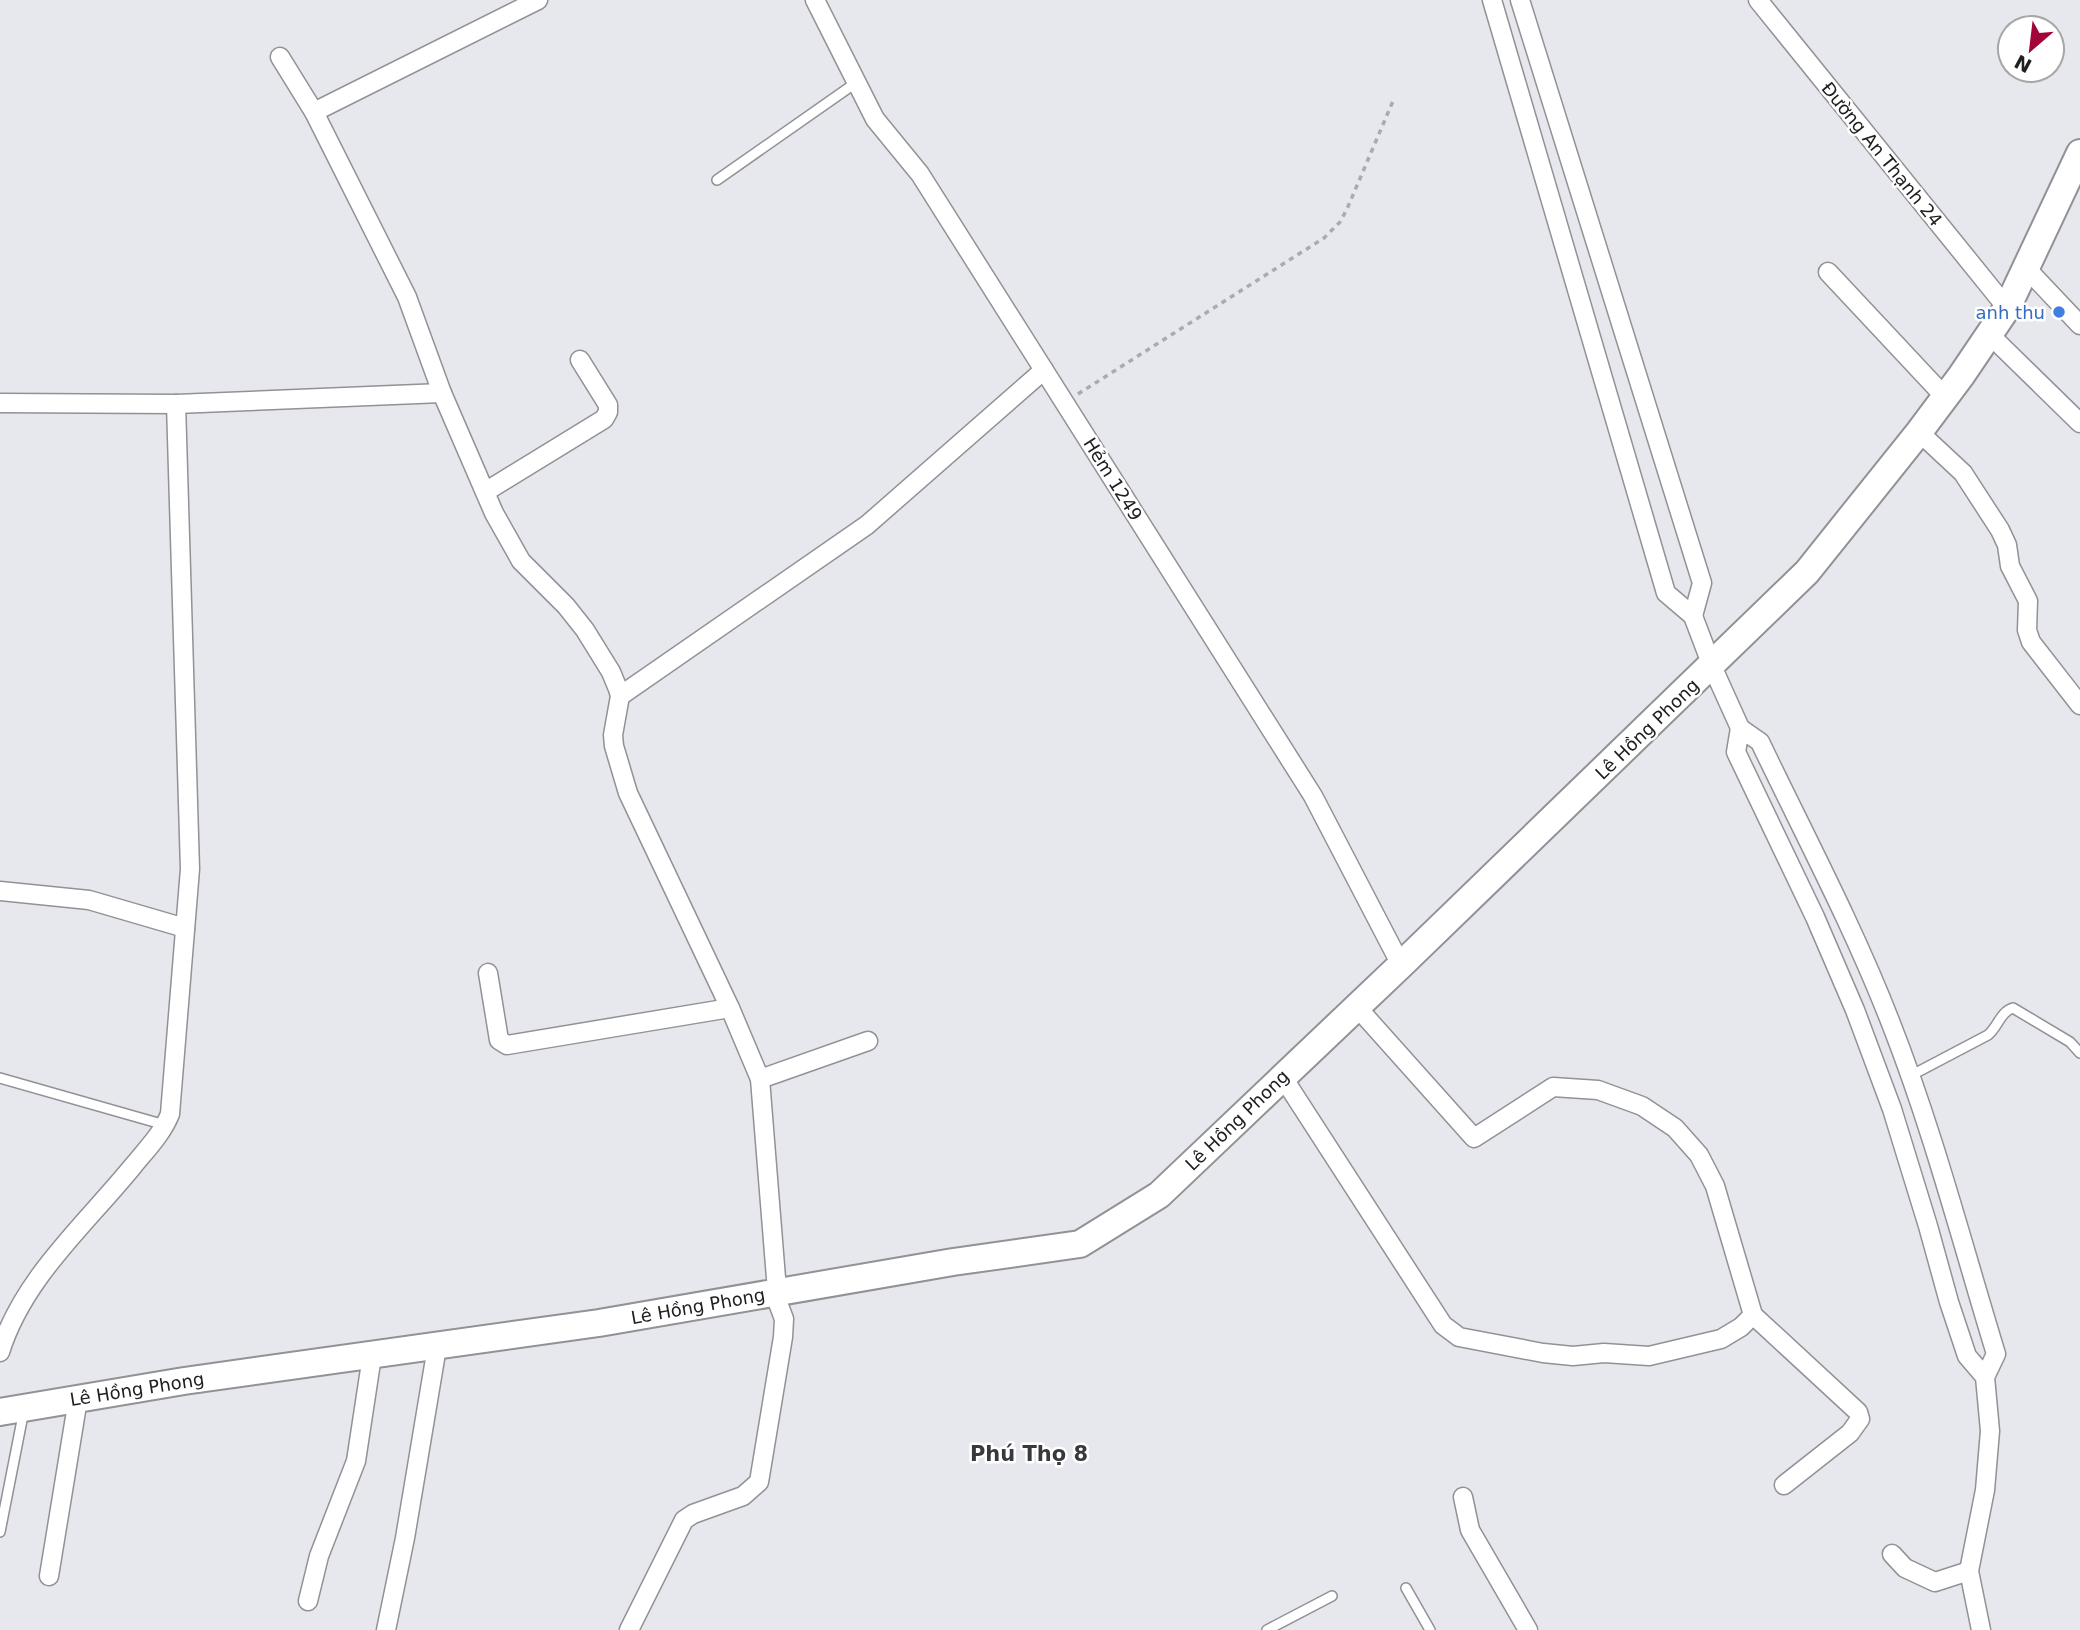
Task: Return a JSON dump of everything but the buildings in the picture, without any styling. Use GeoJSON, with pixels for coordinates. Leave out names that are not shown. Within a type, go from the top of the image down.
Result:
{"type":"FeatureCollection","features":[{"type":"Feature","properties":{"kind":"street"},"geometry":{"type":"LineString","coordinates":[[314,112],[538,0]]}},
{"type":"Feature","properties":{"kind":"street","name":"Hẻm 1249"},"geometry":{"type":"LineString","coordinates":[[815,0],[876,119],[920,174],[1313,796],[1401,965]]}},
{"type":"Feature","properties":{"kind":"street"},"geometry":{"type":"LineString","coordinates":[[1492,0],[1666,593],[1693,616],[1740,728],[1760,742],[1890,1019],[1926,1118],[1996,1354],[1985,1377],[1990,1431],[1985,1490],[1969,1571],[1981,1630]]}},
{"type":"Feature","properties":{"kind":"street"},"geometry":{"type":"LineString","coordinates":[[1520,0],[1702,583],[1693,616]]}},
{"type":"Feature","properties":{"kind":"street","name":"Đường An Thạnh 24"},"geometry":{"type":"LineString","coordinates":[[1758,0],[2007,308]]}},
{"type":"Feature","properties":{"kind":"street"},"geometry":{"type":"LineString","coordinates":[[280,57],[314,112],[407,297],[442,393],[485,492],[521,561],[566,606],[611,672],[620,696],[613,735],[614,746],[628,793],[761,1079],[778,1303],[784,1319],[759,1482],[743,1496],[693,1514],[684,1520],[629,1630]]}},
{"type":"Feature","properties":{"kind":"street","name":"Lê Hồng Phong"},"geometry":{"type":"LineString","coordinates":[[12,1410],[184,1381],[599,1323],[779,1291],[1080,1244],[1159,1195],[1807,572],[1919,432],[2007,308],[2080,153]]}},
{"type":"Feature","properties":{"kind":"street"},"geometry":{"type":"LineString","coordinates":[[1572,272],[1602,261]]}},
{"type":"Feature","properties":{"kind":"street"},"geometry":{"type":"LineString","coordinates":[[2025,268],[2080,325]]}},
{"type":"Feature","properties":{"kind":"street"},"geometry":{"type":"LineString","coordinates":[[1828,272],[1945,397]]}},
{"type":"Feature","properties":{"kind":"street"},"geometry":{"type":"LineString","coordinates":[[1989,334],[2080,423]]}},
{"type":"Feature","properties":{"kind":"street"},"geometry":{"type":"LineString","coordinates":[[485,492],[604,419],[608,405],[580,360]]}},
{"type":"Feature","properties":{"kind":"street"},"geometry":{"type":"LineString","coordinates":[[620,696],[867,525],[1044,370]]}},
{"type":"Feature","properties":{"kind":"street"},"geometry":{"type":"LineString","coordinates":[[0,403],[176,404],[442,393]]}},
{"type":"Feature","properties":{"kind":"street"},"geometry":{"type":"LineString","coordinates":[[0,1352],[27,1294],[66,1243],[113,1191],[165,1125],[170,1114],[190,869],[176,404]]}},
{"type":"Feature","properties":{"kind":"street"},"geometry":{"type":"LineString","coordinates":[[1919,432],[1963,473],[2000,530],[2007,545],[2010,566],[2028,601],[2027,630],[2031,642],[2080,705]]}},
{"type":"Feature","properties":{"kind":"street"},"geometry":{"type":"LineString","coordinates":[[1740,728],[1736,752],[1820,928],[1855,1010],[1884,1088],[1967,1356],[1985,1377]]}},
{"type":"Feature","properties":{"kind":"street"},"geometry":{"type":"LineString","coordinates":[[0,891],[24,891],[89,900],[185,928]]}},
{"type":"Feature","properties":{"kind":"street"},"geometry":{"type":"LineString","coordinates":[[488,973],[499,1040],[507,1045],[730,1008]]}},
{"type":"Feature","properties":{"kind":"street"},"geometry":{"type":"LineString","coordinates":[[1356,1006],[1474,1138],[1553,1087],[1598,1090],[1642,1106],[1675,1128],[1699,1155],[1716,1186],[1753,1315],[1858,1412],[1860,1419],[1850,1433],[1784,1485]]}},
{"type":"Feature","properties":{"kind":"street"},"geometry":{"type":"LineString","coordinates":[[761,1079],[869,1041]]}},
{"type":"Feature","properties":{"kind":"street"},"geometry":{"type":"LineString","coordinates":[[1283,1076],[1443,1325],[1459,1337],[1573,1356],[1604,1353],[1649,1356],[1721,1339],[1741,1328],[1753,1315]]}},
{"type":"Feature","properties":{"kind":"street"},"geometry":{"type":"LineString","coordinates":[[1884,1088],[1910,1076]]}},
{"type":"Feature","properties":{"kind":"street"},"geometry":{"type":"LineString","coordinates":[[386,1630],[405,1538],[437,1347]]}},
{"type":"Feature","properties":{"kind":"street"},"geometry":{"type":"LineString","coordinates":[[308,1601],[318,1556],[356,1461],[372,1356]]}},
{"type":"Feature","properties":{"kind":"street"},"geometry":{"type":"LineString","coordinates":[[49,1576],[78,1399]]}},
{"type":"Feature","properties":{"kind":"street"},"geometry":{"type":"LineString","coordinates":[[1463,1497],[1470,1530],[1528,1630]]}},
{"type":"Feature","properties":{"kind":"street"},"geometry":{"type":"LineString","coordinates":[[1892,1554],[1905,1568],[1935,1582],[1969,1571]]}},
{"type":"Feature","properties":{"kind":"lane"},"geometry":{"type":"LineString","coordinates":[[717,180],[857,82]]}},
{"type":"Feature","properties":{"kind":"lane"},"geometry":{"type":"LineString","coordinates":[[1910,1076],[1988,1035],[1995,1029],[2002,1015],[2013,1008],[2070,1042],[2080,1054]]}},
{"type":"Feature","properties":{"kind":"lane"},"geometry":{"type":"LineString","coordinates":[[0,1077],[165,1125]]}},
{"type":"Feature","properties":{"kind":"lane"},"geometry":{"type":"LineString","coordinates":[[0,1532],[12,1410]]}},
{"type":"Feature","properties":{"kind":"lane"},"geometry":{"type":"LineString","coordinates":[[1406,1588],[1430,1630]]}},
{"type":"Feature","properties":{"kind":"lane"},"geometry":{"type":"LineString","coordinates":[[1267,1630],[1332,1596]]}},
{"type":"Feature","properties":{"kind":"path"},"geometry":{"type":"LineString","coordinates":[[1065,402],[1324,238],[1340,222],[1348,209],[1393,101]]}},
{"type":"Feature","properties":{"kind":"place","name":"anh thu"},"geometry":{"type":"Point","coordinates":[2059,312]}},
{"type":"Feature","properties":{"kind":"district","name":"Phú Thọ 8"},"geometry":{"type":"Point","coordinates":[1029,1454]}}]}
